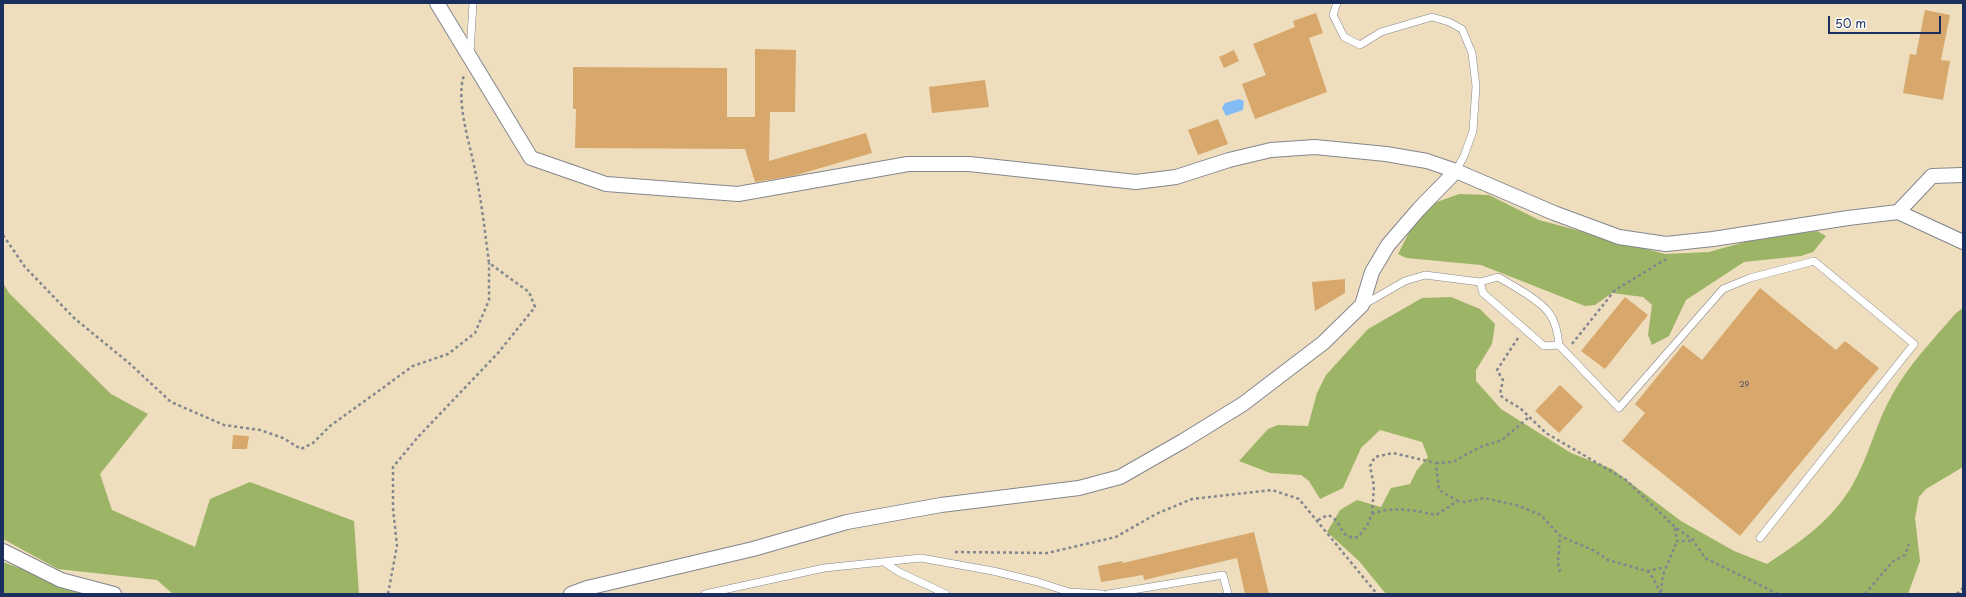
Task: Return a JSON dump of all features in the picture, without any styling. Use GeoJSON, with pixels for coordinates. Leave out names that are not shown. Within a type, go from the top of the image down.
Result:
{"type":"FeatureCollection","features":[{"type":"Feature","properties":{"kind":"street"},"geometry":{"type":"LineString","coordinates":[[437,3],[531,158],[606,184],[738,194],[908,164],[970,164],[1136,182],[1176,177],[1229,160],[1271,150],[1315,148],[1400,156],[1426,161],[1456,171],[1554,213],[1619,237],[1666,244],[1713,239],[1848,218],[1898,212],[1963,242]]}},
{"type":"Feature","properties":{"kind":"street"},"geometry":{"type":"LineString","coordinates":[[571,594],[587,588],[753,549],[846,522],[941,505],[1079,488],[1120,477],[1243,404],[1323,343],[1362,305],[1372,272],[1388,245],[1419,208],[1456,171]]}},
{"type":"Feature","properties":{"kind":"street"},"geometry":{"type":"LineString","coordinates":[[1898,212],[1932,176],[1963,175]]}},
{"type":"Feature","properties":{"kind":"street"},"geometry":{"type":"LineString","coordinates":[[3,552],[61,580],[114,594]]}},
{"type":"Feature","properties":{"kind":"lane"},"geometry":{"type":"LineString","coordinates":[[470,57],[473,3]]}},
{"type":"Feature","properties":{"kind":"lane"},"geometry":{"type":"LineString","coordinates":[[1337,3],[1333,15],[1344,36],[1360,45],[1380,32],[1432,17],[1449,22],[1462,30],[1472,53],[1476,86],[1473,131],[1464,156],[1456,171]]}},
{"type":"Feature","properties":{"kind":"lane"},"geometry":{"type":"LineString","coordinates":[[1362,305],[1405,281],[1425,275],[1480,282],[1498,277],[1521,290],[1549,312],[1557,330],[1559,345],[1619,408],[1723,289],[1750,278],[1814,260],[1914,344],[1760,538]]}},
{"type":"Feature","properties":{"kind":"lane"},"geometry":{"type":"LineString","coordinates":[[1480,282],[1483,293],[1544,346],[1559,345]]}},
{"type":"Feature","properties":{"kind":"lane"},"geometry":{"type":"LineString","coordinates":[[705,594],[824,568],[922,558],[993,571],[1038,582],[1068,592],[1102,594]]}},
{"type":"Feature","properties":{"kind":"lane"},"geometry":{"type":"LineString","coordinates":[[883,562],[899,572],[946,594]]}},
{"type":"Feature","properties":{"kind":"lane"},"geometry":{"type":"LineString","coordinates":[[1108,594],[1223,575],[1228,594]]}},
{"type":"Feature","properties":{"kind":"path"},"geometry":{"type":"LineString","coordinates":[[3,235],[25,267],[74,318],[129,363],[171,402],[224,425],[260,430],[283,438],[301,449],[313,443],[330,426],[413,366],[448,354],[475,333],[489,300],[489,262],[477,175],[464,119],[461,83],[470,57]]}},
{"type":"Feature","properties":{"kind":"path"},"geometry":{"type":"LineString","coordinates":[[1565,352],[1615,290],[1668,258],[1666,244]]}},
{"type":"Feature","properties":{"kind":"path"},"geometry":{"type":"LineString","coordinates":[[388,594],[397,546],[393,508],[393,467],[418,437],[498,353],[534,307],[530,292],[489,262]]}},
{"type":"Feature","properties":{"kind":"path"},"geometry":{"type":"LineString","coordinates":[[1523,328],[1497,370],[1503,380],[1500,394],[1503,398],[1520,408],[1546,433],[1571,446],[1626,480],[1675,527],[1692,540],[1705,558],[1778,594]]}},
{"type":"Feature","properties":{"kind":"path"},"geometry":{"type":"LineString","coordinates":[[1318,520],[1328,515],[1335,518],[1344,534],[1351,538],[1358,537],[1367,526],[1372,514],[1374,486],[1370,466],[1375,457],[1393,453],[1436,463],[1453,462],[1480,447],[1502,440],[1529,417]]}},
{"type":"Feature","properties":{"kind":"path"},"geometry":{"type":"LineString","coordinates":[[1436,463],[1439,490],[1458,501],[1465,502],[1484,498],[1516,505],[1541,515],[1560,536],[1595,551],[1608,560],[1647,571],[1667,567]]}},
{"type":"Feature","properties":{"kind":"path"},"geometry":{"type":"LineString","coordinates":[[947,552],[1047,553],[1116,537],[1156,514],[1192,499],[1272,490],[1299,499],[1318,520],[1377,594]]}},
{"type":"Feature","properties":{"kind":"path"},"geometry":{"type":"LineString","coordinates":[[1372,514],[1399,508],[1436,515],[1458,501]]}},
{"type":"Feature","properties":{"kind":"path"},"geometry":{"type":"LineString","coordinates":[[1661,593],[1663,575],[1677,541],[1675,527]]}},
{"type":"Feature","properties":{"kind":"path"},"geometry":{"type":"LineString","coordinates":[[1560,536],[1558,563],[1560,572]]}},
{"type":"Feature","properties":{"kind":"path"},"geometry":{"type":"LineString","coordinates":[[1677,541],[1692,540]]}},
{"type":"Feature","properties":{"kind":"path"},"geometry":{"type":"LineString","coordinates":[[1865,594],[1892,562],[1905,555],[1909,544]]}},
{"type":"Feature","properties":{"kind":"path"},"geometry":{"type":"LineString","coordinates":[[1647,571],[1661,593]]}},
{"type":"Feature","properties":{"kind":"path"},"geometry":{"type":"LineString","coordinates":[[1957,594],[1963,588]]}},
{"type":"Feature","properties":{"kind":"green space"},"geometry":{"type":"Polygon","coordinates":[[[1459,194],[1489,195],[1539,220],[1665,254],[1709,252],[1748,241],[1807,232],[1817,231],[1826,236],[1813,252],[1801,256],[1744,262],[1686,300],[1669,336],[1652,345],[1648,335],[1652,305],[1643,297],[1612,293],[1595,305],[1585,306],[1481,265],[1406,258],[1398,254],[1418,215],[1426,206],[1459,194]]]}},
{"type":"Feature","properties":{"kind":"green space"},"geometry":{"type":"Polygon","coordinates":[[[3,283],[9,293],[111,394],[148,414],[100,474],[112,510],[195,547],[210,499],[250,482],[354,521],[359,594],[173,594],[157,580],[58,569],[3,539],[3,283]]]}},
{"type":"Feature","properties":{"kind":"green space"},"geometry":{"type":"Polygon","coordinates":[[[1451,297],[1480,309],[1495,324],[1492,344],[1476,370],[1476,381],[1501,409],[1571,453],[1612,469],[1681,521],[1734,551],[1767,564],[1803,539],[1836,509],[1859,473],[1881,417],[1892,395],[1906,373],[1930,343],[1956,313],[1963,308],[1963,467],[1926,489],[1919,497],[1915,518],[1920,561],[1908,594],[1386,594],[1359,561],[1327,532],[1340,510],[1357,500],[1381,507],[1391,488],[1410,484],[1417,470],[1428,457],[1422,442],[1380,430],[1361,448],[1343,488],[1320,499],[1309,481],[1301,475],[1270,473],[1239,461],[1268,429],[1278,425],[1308,426],[1317,393],[1326,375],[1368,329],[1422,298],[1451,297]]]}},
{"type":"Feature","properties":{"kind":"green space"},"geometry":{"type":"Polygon","coordinates":[[[3,562],[91,594],[3,594],[3,562]]]}},
{"type":"Feature","properties":{"kind":"water"},"geometry":{"type":"Polygon","coordinates":[[[1239,99],[1244,101],[1243,110],[1226,116],[1222,108],[1225,103],[1239,99]]]}},
{"type":"Feature","properties":{"kind":"building"},"geometry":{"type":"Polygon","coordinates":[[[1925,10],[1950,15],[1941,60],[1950,61],[1943,100],[1903,93],[1910,54],[1916,55],[1925,10]]]}},
{"type":"Feature","properties":{"kind":"building"},"geometry":{"type":"Polygon","coordinates":[[[1316,13],[1323,33],[1309,38],[1327,92],[1255,119],[1242,84],[1266,75],[1253,44],[1295,27],[1293,21],[1316,13]]]}},
{"type":"Feature","properties":{"kind":"building"},"geometry":{"type":"Polygon","coordinates":[[[755,49],[796,50],[795,112],[770,112],[769,161],[866,133],[872,153],[793,176],[755,182],[745,149],[575,148],[576,109],[573,109],[573,67],[727,68],[727,117],[755,117],[755,49]]]}},
{"type":"Feature","properties":{"kind":"building"},"geometry":{"type":"Polygon","coordinates":[[[1234,50],[1239,61],[1224,68],[1219,57],[1234,50]]]}},
{"type":"Feature","properties":{"kind":"building"},"geometry":{"type":"Polygon","coordinates":[[[985,80],[989,107],[932,113],[929,87],[985,80]]]}},
{"type":"Feature","properties":{"kind":"building"},"geometry":{"type":"Polygon","coordinates":[[[1218,119],[1228,144],[1198,155],[1188,130],[1218,119]]]}},
{"type":"Feature","properties":{"kind":"building"},"geometry":{"type":"Polygon","coordinates":[[[1345,279],[1345,293],[1315,311],[1312,282],[1345,279]]]}},
{"type":"Feature","properties":{"kind":"building"},"geometry":{"type":"Polygon","coordinates":[[[1760,288],[1836,350],[1845,341],[1879,368],[1740,536],[1622,441],[1645,413],[1635,404],[1683,345],[1702,360],[1760,288]]]}},
{"type":"Feature","properties":{"kind":"building"},"geometry":{"type":"Polygon","coordinates":[[[1625,297],[1648,315],[1605,369],[1581,351],[1625,297]]]}},
{"type":"Feature","properties":{"kind":"building"},"geometry":{"type":"Polygon","coordinates":[[[1560,385],[1583,407],[1559,433],[1535,411],[1560,385]]]}},
{"type":"Feature","properties":{"kind":"building"},"geometry":{"type":"Polygon","coordinates":[[[233,435],[249,436],[247,449],[232,449],[233,435]]]}},
{"type":"Feature","properties":{"kind":"building"},"geometry":{"type":"Polygon","coordinates":[[[1254,532],[1269,594],[1245,594],[1237,558],[1144,580],[1143,575],[1101,582],[1098,566],[1122,561],[1123,563],[1254,532]]]}}]}
